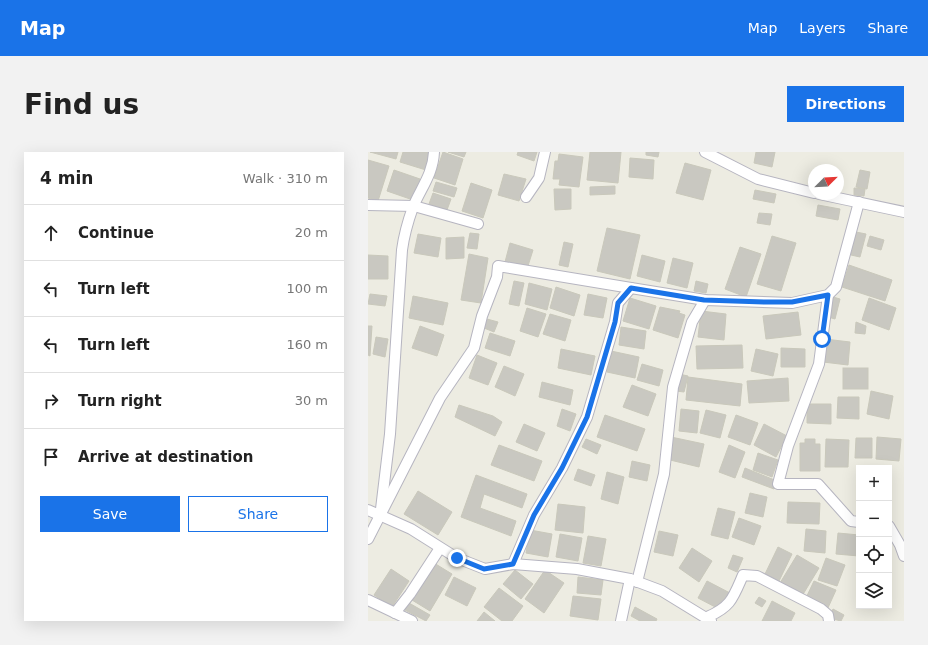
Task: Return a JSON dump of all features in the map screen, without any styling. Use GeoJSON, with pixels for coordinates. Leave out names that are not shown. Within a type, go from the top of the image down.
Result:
{"type":"FeatureCollection","features":[{"type":"Feature","properties":{"kind":"street"},"geometry":{"type":"LineString","coordinates":[[380,516],[390,434],[400,261],[406,228],[414,206],[430,174],[434,152]]}},
{"type":"Feature","properties":{"kind":"street"},"geometry":{"type":"LineString","coordinates":[[526,198],[539,178],[546,152]]}},
{"type":"Feature","properties":{"kind":"street"},"geometry":{"type":"LineString","coordinates":[[705,152],[758,179],[808,192]]}},
{"type":"Feature","properties":{"kind":"street"},"geometry":{"type":"LineString","coordinates":[[844,199],[904,212]]}},
{"type":"Feature","properties":{"kind":"street"},"geometry":{"type":"LineString","coordinates":[[368,539],[440,398],[474,348],[482,316],[497,277],[498,266],[704,300],[792,302],[828,295],[836,287],[859,202]]}},
{"type":"Feature","properties":{"kind":"street"},"geometry":{"type":"LineString","coordinates":[[368,205],[414,206],[478,224]]}},
{"type":"Feature","properties":{"kind":"street"},"geometry":{"type":"LineString","coordinates":[[513,564],[534,515],[562,468],[587,417],[615,322],[618,303],[631,288]]}},
{"type":"Feature","properties":{"kind":"street"},"geometry":{"type":"LineString","coordinates":[[828,295],[819,364],[788,446],[778,484],[818,484],[851,521],[856,522]]}},
{"type":"Feature","properties":{"kind":"street"},"geometry":{"type":"LineString","coordinates":[[621,621],[664,474],[673,388],[692,322],[704,300]]}},
{"type":"Feature","properties":{"kind":"street"},"geometry":{"type":"LineString","coordinates":[[368,510],[410,529],[457,558],[484,569],[513,564],[577,569],[633,581],[662,591],[709,619],[722,611],[732,599],[743,575],[757,576],[821,609],[828,616],[829,621]]}},
{"type":"Feature","properties":{"kind":"street"},"geometry":{"type":"LineString","coordinates":[[892,531],[904,556]]}},
{"type":"Feature","properties":{"kind":"street"},"geometry":{"type":"LineString","coordinates":[[395,613],[410,594],[440,548]]}},
{"type":"Feature","properties":{"kind":"street"},"geometry":{"type":"LineString","coordinates":[[368,600],[412,621]]}},
{"type":"Feature","properties":{"kind":"building"},"geometry":{"type":"Polygon","coordinates":[[[370,152],[398,152],[396,159],[370,152]]]}},
{"type":"Feature","properties":{"kind":"building"},"geometry":{"type":"Polygon","coordinates":[[[403,152],[432,152],[426,170],[400,162],[403,152]]]}},
{"type":"Feature","properties":{"kind":"building"},"geometry":{"type":"Polygon","coordinates":[[[443,152],[463,159],[455,185],[434,178],[443,152]]]}},
{"type":"Feature","properties":{"kind":"building"},"geometry":{"type":"Polygon","coordinates":[[[448,152],[466,152],[464,157],[448,152]]]}},
{"type":"Feature","properties":{"kind":"building"},"geometry":{"type":"Polygon","coordinates":[[[518,152],[537,152],[534,161],[517,155],[518,152]]]}},
{"type":"Feature","properties":{"kind":"building"},"geometry":{"type":"Polygon","coordinates":[[[590,152],[621,152],[618,183],[587,180],[590,152]]]}},
{"type":"Feature","properties":{"kind":"building"},"geometry":{"type":"Polygon","coordinates":[[[646,152],[659,152],[658,157],[646,155],[646,152]]]}},
{"type":"Feature","properties":{"kind":"building"},"geometry":{"type":"Polygon","coordinates":[[[756,152],[775,152],[772,167],[754,163],[756,152]]]}},
{"type":"Feature","properties":{"kind":"building"},"geometry":{"type":"Polygon","coordinates":[[[559,154],[583,157],[579,187],[559,185],[560,179],[553,179],[555,161],[558,161],[559,154]]]}},
{"type":"Feature","properties":{"kind":"building"},"geometry":{"type":"Polygon","coordinates":[[[630,158],[654,160],[653,179],[629,177],[630,158]]]}},
{"type":"Feature","properties":{"kind":"building"},"geometry":{"type":"Polygon","coordinates":[[[368,160],[389,166],[378,201],[368,198],[368,160]]]}},
{"type":"Feature","properties":{"kind":"building"},"geometry":{"type":"Polygon","coordinates":[[[685,163],[711,170],[703,200],[676,193],[685,163]]]}},
{"type":"Feature","properties":{"kind":"building"},"geometry":{"type":"Polygon","coordinates":[[[394,170],[420,179],[413,200],[387,191],[394,170]]]}},
{"type":"Feature","properties":{"kind":"building"},"geometry":{"type":"Polygon","coordinates":[[[860,170],[870,172],[867,189],[856,187],[860,170]]]}},
{"type":"Feature","properties":{"kind":"building"},"geometry":{"type":"Polygon","coordinates":[[[504,174],[526,179],[519,201],[498,195],[504,174]]]}},
{"type":"Feature","properties":{"kind":"building"},"geometry":{"type":"Polygon","coordinates":[[[436,182],[457,188],[454,197],[433,191],[436,182]]]}},
{"type":"Feature","properties":{"kind":"building"},"geometry":{"type":"Polygon","coordinates":[[[471,183],[492,190],[483,218],[462,211],[471,183]]]}},
{"type":"Feature","properties":{"kind":"building"},"geometry":{"type":"Polygon","coordinates":[[[615,186],[615,194],[590,195],[590,187],[615,186]]]}},
{"type":"Feature","properties":{"kind":"building"},"geometry":{"type":"Polygon","coordinates":[[[854,188],[865,189],[864,196],[854,195],[854,188]]]}},
{"type":"Feature","properties":{"kind":"building"},"geometry":{"type":"Polygon","coordinates":[[[554,189],[571,189],[571,209],[555,210],[554,189]]]}},
{"type":"Feature","properties":{"kind":"building"},"geometry":{"type":"Polygon","coordinates":[[[755,190],[776,194],[774,203],[753,199],[755,190]]]}},
{"type":"Feature","properties":{"kind":"building"},"geometry":{"type":"Polygon","coordinates":[[[433,193],[451,199],[447,210],[429,204],[433,193]]]}},
{"type":"Feature","properties":{"kind":"building"},"geometry":{"type":"Polygon","coordinates":[[[818,205],[840,209],[838,220],[816,216],[818,205]]]}},
{"type":"Feature","properties":{"kind":"building"},"geometry":{"type":"Polygon","coordinates":[[[759,213],[772,214],[770,225],[757,223],[759,213]]]}},
{"type":"Feature","properties":{"kind":"building"},"geometry":{"type":"Polygon","coordinates":[[[607,228],[640,235],[630,279],[597,271],[607,228]]]}},
{"type":"Feature","properties":{"kind":"building"},"geometry":{"type":"Polygon","coordinates":[[[856,232],[866,234],[860,257],[851,255],[856,232]]]}},
{"type":"Feature","properties":{"kind":"building"},"geometry":{"type":"Polygon","coordinates":[[[470,233],[479,234],[477,249],[467,248],[470,233]]]}},
{"type":"Feature","properties":{"kind":"building"},"geometry":{"type":"Polygon","coordinates":[[[418,234],[441,238],[438,257],[414,253],[418,234]]]}},
{"type":"Feature","properties":{"kind":"building"},"geometry":{"type":"Polygon","coordinates":[[[772,236],[796,243],[781,291],[757,284],[772,236]]]}},
{"type":"Feature","properties":{"kind":"building"},"geometry":{"type":"Polygon","coordinates":[[[870,236],[884,240],[881,250],[867,246],[870,236]]]}},
{"type":"Feature","properties":{"kind":"building"},"geometry":{"type":"Polygon","coordinates":[[[464,237],[464,258],[446,259],[446,238],[464,237]]]}},
{"type":"Feature","properties":{"kind":"building"},"geometry":{"type":"Polygon","coordinates":[[[564,242],[573,244],[568,267],[559,265],[564,242]]]}},
{"type":"Feature","properties":{"kind":"building"},"geometry":{"type":"Polygon","coordinates":[[[510,243],[533,250],[527,269],[505,262],[510,243]]]}},
{"type":"Feature","properties":{"kind":"building"},"geometry":{"type":"Polygon","coordinates":[[[740,247],[761,254],[746,297],[725,289],[740,247]]]}},
{"type":"Feature","properties":{"kind":"building"},"geometry":{"type":"Polygon","coordinates":[[[469,254],[488,258],[481,303],[461,300],[469,254]]]}},
{"type":"Feature","properties":{"kind":"building"},"geometry":{"type":"Polygon","coordinates":[[[368,255],[388,256],[388,279],[368,279],[368,255]]]}},
{"type":"Feature","properties":{"kind":"building"},"geometry":{"type":"Polygon","coordinates":[[[642,255],[665,261],[660,282],[637,276],[642,255]]]}},
{"type":"Feature","properties":{"kind":"building"},"geometry":{"type":"Polygon","coordinates":[[[673,258],[693,263],[687,288],[667,283],[673,258]]]}},
{"type":"Feature","properties":{"kind":"building"},"geometry":{"type":"Polygon","coordinates":[[[849,265],[892,280],[885,301],[842,287],[849,265]]]}},
{"type":"Feature","properties":{"kind":"building"},"geometry":{"type":"Polygon","coordinates":[[[514,281],[524,283],[519,306],[509,304],[514,281]]]}},
{"type":"Feature","properties":{"kind":"building"},"geometry":{"type":"Polygon","coordinates":[[[696,281],[708,284],[706,293],[694,291],[696,281]]]}},
{"type":"Feature","properties":{"kind":"building"},"geometry":{"type":"Polygon","coordinates":[[[529,283],[552,289],[547,310],[525,304],[529,283]]]}},
{"type":"Feature","properties":{"kind":"building"},"geometry":{"type":"Polygon","coordinates":[[[556,287],[580,295],[574,316],[550,308],[556,287]]]}},
{"type":"Feature","properties":{"kind":"building"},"geometry":{"type":"Polygon","coordinates":[[[370,294],[387,296],[385,306],[368,304],[370,294]]]}},
{"type":"Feature","properties":{"kind":"building"},"geometry":{"type":"Polygon","coordinates":[[[588,294],[607,298],[603,318],[584,315],[588,294]]]}},
{"type":"Feature","properties":{"kind":"building"},"geometry":{"type":"Polygon","coordinates":[[[413,296],[448,303],[443,325],[409,318],[413,296]]]}},
{"type":"Feature","properties":{"kind":"building"},"geometry":{"type":"Polygon","coordinates":[[[833,297],[840,299],[835,319],[828,317],[833,297]]]}},
{"type":"Feature","properties":{"kind":"building"},"geometry":{"type":"Polygon","coordinates":[[[630,298],[656,306],[649,329],[623,321],[630,298]]]}},
{"type":"Feature","properties":{"kind":"building"},"geometry":{"type":"Polygon","coordinates":[[[869,298],[896,308],[889,330],[862,320],[869,298]]]}},
{"type":"Feature","properties":{"kind":"building"},"geometry":{"type":"Polygon","coordinates":[[[660,307],[680,311],[679,313],[685,315],[678,338],[653,330],[660,307]]]}},
{"type":"Feature","properties":{"kind":"building"},"geometry":{"type":"Polygon","coordinates":[[[527,308],[546,314],[538,337],[520,331],[527,308]]]}},
{"type":"Feature","properties":{"kind":"building"},"geometry":{"type":"Polygon","coordinates":[[[701,311],[726,314],[724,340],[698,337],[701,311]]]}},
{"type":"Feature","properties":{"kind":"building"},"geometry":{"type":"Polygon","coordinates":[[[798,312],[801,335],[766,339],[763,316],[798,312]]]}},
{"type":"Feature","properties":{"kind":"building"},"geometry":{"type":"Polygon","coordinates":[[[550,314],[571,320],[565,341],[543,334],[550,314]]]}},
{"type":"Feature","properties":{"kind":"building"},"geometry":{"type":"Polygon","coordinates":[[[487,319],[498,322],[494,332],[484,328],[487,319]]]}},
{"type":"Feature","properties":{"kind":"building"},"geometry":{"type":"Polygon","coordinates":[[[856,322],[866,326],[865,334],[855,333],[856,322]]]}},
{"type":"Feature","properties":{"kind":"building"},"geometry":{"type":"Polygon","coordinates":[[[368,326],[372,326],[370,356],[368,355],[368,326]]]}},
{"type":"Feature","properties":{"kind":"building"},"geometry":{"type":"Polygon","coordinates":[[[420,326],[444,335],[437,356],[412,348],[420,326]]]}},
{"type":"Feature","properties":{"kind":"building"},"geometry":{"type":"Polygon","coordinates":[[[621,327],[646,331],[644,349],[619,345],[621,327]]]}},
{"type":"Feature","properties":{"kind":"building"},"geometry":{"type":"Polygon","coordinates":[[[490,333],[515,341],[510,356],[485,348],[490,333]]]}},
{"type":"Feature","properties":{"kind":"building"},"geometry":{"type":"Polygon","coordinates":[[[376,337],[388,339],[385,357],[373,354],[376,337]]]}},
{"type":"Feature","properties":{"kind":"building"},"geometry":{"type":"Polygon","coordinates":[[[825,339],[850,342],[848,365],[823,362],[825,339]]]}},
{"type":"Feature","properties":{"kind":"building"},"geometry":{"type":"Polygon","coordinates":[[[742,345],[743,368],[697,369],[696,346],[742,345]]]}},
{"type":"Feature","properties":{"kind":"building"},"geometry":{"type":"Polygon","coordinates":[[[781,348],[805,349],[805,367],[781,367],[781,348]]]}},
{"type":"Feature","properties":{"kind":"building"},"geometry":{"type":"Polygon","coordinates":[[[561,349],[595,356],[591,375],[558,368],[561,349]]]}},
{"type":"Feature","properties":{"kind":"building"},"geometry":{"type":"Polygon","coordinates":[[[756,349],[778,354],[773,376],[751,371],[756,349]]]}},
{"type":"Feature","properties":{"kind":"building"},"geometry":{"type":"Polygon","coordinates":[[[611,351],[639,357],[635,378],[607,372],[611,351]]]}},
{"type":"Feature","properties":{"kind":"building"},"geometry":{"type":"Polygon","coordinates":[[[477,355],[497,363],[488,385],[469,378],[477,355]]]}},
{"type":"Feature","properties":{"kind":"building"},"geometry":{"type":"Polygon","coordinates":[[[642,364],[663,370],[659,386],[637,380],[642,364]]]}},
{"type":"Feature","properties":{"kind":"building"},"geometry":{"type":"Polygon","coordinates":[[[504,366],[524,374],[515,396],[495,387],[504,366]]]}},
{"type":"Feature","properties":{"kind":"building"},"geometry":{"type":"Polygon","coordinates":[[[843,368],[868,368],[868,389],[843,389],[843,368]]]}},
{"type":"Feature","properties":{"kind":"building"},"geometry":{"type":"Polygon","coordinates":[[[679,374],[688,376],[684,392],[676,391],[679,374]]]}},
{"type":"Feature","properties":{"kind":"building"},"geometry":{"type":"Polygon","coordinates":[[[688,377],[742,384],[740,406],[686,400],[688,377]]]}},
{"type":"Feature","properties":{"kind":"building"},"geometry":{"type":"Polygon","coordinates":[[[788,378],[789,401],[749,403],[747,381],[788,378]]]}},
{"type":"Feature","properties":{"kind":"building"},"geometry":{"type":"Polygon","coordinates":[[[542,382],[573,390],[570,405],[539,397],[542,382]]]}},
{"type":"Feature","properties":{"kind":"building"},"geometry":{"type":"Polygon","coordinates":[[[632,385],[656,394],[648,416],[623,407],[632,385]]]}},
{"type":"Feature","properties":{"kind":"building"},"geometry":{"type":"Polygon","coordinates":[[[871,391],[893,396],[889,419],[867,414],[871,391]]]}},
{"type":"Feature","properties":{"kind":"building"},"geometry":{"type":"Polygon","coordinates":[[[838,397],[859,397],[859,419],[837,418],[838,397]]]}},
{"type":"Feature","properties":{"kind":"building"},"geometry":{"type":"Polygon","coordinates":[[[807,404],[831,404],[831,424],[807,423],[807,404]]]}},
{"type":"Feature","properties":{"kind":"building"},"geometry":{"type":"Polygon","coordinates":[[[459,405],[493,416],[502,422],[495,436],[455,417],[459,405]]]}},
{"type":"Feature","properties":{"kind":"building"},"geometry":{"type":"Polygon","coordinates":[[[562,409],[576,414],[570,431],[557,426],[562,409]]]}},
{"type":"Feature","properties":{"kind":"building"},"geometry":{"type":"Polygon","coordinates":[[[681,409],[699,411],[697,433],[679,431],[681,409]]]}},
{"type":"Feature","properties":{"kind":"building"},"geometry":{"type":"Polygon","coordinates":[[[706,410],[726,415],[720,438],[700,433],[706,410]]]}},
{"type":"Feature","properties":{"kind":"building"},"geometry":{"type":"Polygon","coordinates":[[[605,415],[645,429],[637,451],[597,437],[605,415]]]}},
{"type":"Feature","properties":{"kind":"building"},"geometry":{"type":"Polygon","coordinates":[[[736,415],[758,423],[750,445],[728,437],[736,415]]]}},
{"type":"Feature","properties":{"kind":"building"},"geometry":{"type":"Polygon","coordinates":[[[524,424],[545,433],[537,451],[516,442],[524,424]]]}},
{"type":"Feature","properties":{"kind":"building"},"geometry":{"type":"Polygon","coordinates":[[[764,424],[787,436],[776,457],[754,445],[764,424]]]}},
{"type":"Feature","properties":{"kind":"building"},"geometry":{"type":"Polygon","coordinates":[[[671,437],[704,444],[699,467],[666,459],[671,437]]]}},
{"type":"Feature","properties":{"kind":"building"},"geometry":{"type":"Polygon","coordinates":[[[877,437],[901,439],[899,461],[876,459],[877,437]]]}},
{"type":"Feature","properties":{"kind":"building"},"geometry":{"type":"Polygon","coordinates":[[[856,438],[872,438],[872,458],[855,458],[856,438]]]}},
{"type":"Feature","properties":{"kind":"building"},"geometry":{"type":"Polygon","coordinates":[[[586,439],[601,445],[597,454],[582,447],[586,439]]]}},
{"type":"Feature","properties":{"kind":"building"},"geometry":{"type":"Polygon","coordinates":[[[805,439],[815,439],[815,444],[820,444],[820,471],[800,471],[800,443],[805,443],[805,439]]]}},
{"type":"Feature","properties":{"kind":"building"},"geometry":{"type":"Polygon","coordinates":[[[826,439],[849,440],[848,467],[825,467],[826,439]]]}},
{"type":"Feature","properties":{"kind":"building"},"geometry":{"type":"Polygon","coordinates":[[[499,445],[542,461],[534,481],[491,465],[499,445]]]}},
{"type":"Feature","properties":{"kind":"building"},"geometry":{"type":"Polygon","coordinates":[[[729,445],[745,452],[735,478],[719,472],[729,445]]]}},
{"type":"Feature","properties":{"kind":"building"},"geometry":{"type":"Polygon","coordinates":[[[758,453],[778,460],[772,477],[753,470],[758,453]]]}},
{"type":"Feature","properties":{"kind":"building"},"geometry":{"type":"Polygon","coordinates":[[[632,461],[650,465],[647,481],[629,477],[632,461]]]}},
{"type":"Feature","properties":{"kind":"building"},"geometry":{"type":"Polygon","coordinates":[[[745,468],[777,481],[774,489],[742,477],[745,468]]]}},
{"type":"Feature","properties":{"kind":"building"},"geometry":{"type":"Polygon","coordinates":[[[578,469],[595,475],[591,486],[574,480],[578,469]]]}},
{"type":"Feature","properties":{"kind":"building"},"geometry":{"type":"Polygon","coordinates":[[[607,472],[624,477],[618,504],[601,499],[607,472]]]}},
{"type":"Feature","properties":{"kind":"building"},"geometry":{"type":"Polygon","coordinates":[[[476,475],[527,494],[522,508],[484,494],[480,508],[516,521],[511,536],[461,517],[476,475]]]}},
{"type":"Feature","properties":{"kind":"building"},"geometry":{"type":"Polygon","coordinates":[[[418,491],[452,512],[438,535],[404,514],[418,491]]]}},
{"type":"Feature","properties":{"kind":"building"},"geometry":{"type":"Polygon","coordinates":[[[750,493],[767,497],[763,517],[745,513],[750,493]]]}},
{"type":"Feature","properties":{"kind":"building"},"geometry":{"type":"Polygon","coordinates":[[[788,502],[820,503],[819,524],[787,523],[788,502]]]}},
{"type":"Feature","properties":{"kind":"building"},"geometry":{"type":"Polygon","coordinates":[[[558,504],[585,507],[583,533],[555,530],[558,504]]]}},
{"type":"Feature","properties":{"kind":"building"},"geometry":{"type":"Polygon","coordinates":[[[718,508],[735,512],[728,539],[711,535],[718,508]]]}},
{"type":"Feature","properties":{"kind":"building"},"geometry":{"type":"Polygon","coordinates":[[[739,518],[761,526],[754,545],[732,537],[739,518]]]}},
{"type":"Feature","properties":{"kind":"building"},"geometry":{"type":"Polygon","coordinates":[[[806,529],[826,531],[825,553],[804,551],[806,529]]]}},
{"type":"Feature","properties":{"kind":"building"},"geometry":{"type":"Polygon","coordinates":[[[530,530],[552,534],[548,557],[526,553],[530,530]]]}},
{"type":"Feature","properties":{"kind":"building"},"geometry":{"type":"Polygon","coordinates":[[[659,531],[678,535],[673,556],[654,552],[659,531]]]}},
{"type":"Feature","properties":{"kind":"building"},"geometry":{"type":"Polygon","coordinates":[[[838,533],[856,535],[856,556],[836,554],[838,533]]]}},
{"type":"Feature","properties":{"kind":"building"},"geometry":{"type":"Polygon","coordinates":[[[560,534],[582,538],[578,561],[556,557],[560,534]]]}},
{"type":"Feature","properties":{"kind":"building"},"geometry":{"type":"Polygon","coordinates":[[[588,536],[606,539],[601,566],[583,563],[588,536]]]}},
{"type":"Feature","properties":{"kind":"building"},"geometry":{"type":"Polygon","coordinates":[[[778,547],[792,554],[779,581],[765,574],[778,547]]]}},
{"type":"Feature","properties":{"kind":"building"},"geometry":{"type":"Polygon","coordinates":[[[692,548],[712,561],[699,582],[679,568],[692,548]]]}},
{"type":"Feature","properties":{"kind":"building"},"geometry":{"type":"Polygon","coordinates":[[[733,555],[743,558],[737,572],[728,568],[733,555]]]}},
{"type":"Feature","properties":{"kind":"building"},"geometry":{"type":"Polygon","coordinates":[[[797,555],[819,568],[802,596],[780,583],[797,555]]]}},
{"type":"Feature","properties":{"kind":"building"},"geometry":{"type":"Polygon","coordinates":[[[826,558],[845,565],[837,586],[818,580],[826,558]]]}},
{"type":"Feature","properties":{"kind":"building"},"geometry":{"type":"Polygon","coordinates":[[[434,563],[452,574],[430,611],[412,600],[434,563]]]}},
{"type":"Feature","properties":{"kind":"building"},"geometry":{"type":"Polygon","coordinates":[[[391,569],[409,581],[392,607],[374,595],[391,569]]]}},
{"type":"Feature","properties":{"kind":"building"},"geometry":{"type":"Polygon","coordinates":[[[515,570],[533,584],[521,599],[503,584],[515,570]]]}},
{"type":"Feature","properties":{"kind":"building"},"geometry":{"type":"Polygon","coordinates":[[[545,570],[564,583],[544,613],[525,599],[545,570]]]}},
{"type":"Feature","properties":{"kind":"building"},"geometry":{"type":"Polygon","coordinates":[[[454,577],[476,588],[467,606],[445,595],[454,577]]]}},
{"type":"Feature","properties":{"kind":"building"},"geometry":{"type":"Polygon","coordinates":[[[578,577],[603,580],[601,595],[577,593],[578,577]]]}},
{"type":"Feature","properties":{"kind":"building"},"geometry":{"type":"Polygon","coordinates":[[[707,581],[730,593],[721,610],[698,598],[707,581]]]}},
{"type":"Feature","properties":{"kind":"building"},"geometry":{"type":"Polygon","coordinates":[[[814,581],[836,590],[827,610],[805,600],[814,581]]]}},
{"type":"Feature","properties":{"kind":"building"},"geometry":{"type":"Polygon","coordinates":[[[499,588],[523,606],[512,621],[502,621],[484,607],[499,588]]]}},
{"type":"Feature","properties":{"kind":"building"},"geometry":{"type":"Polygon","coordinates":[[[573,596],[601,599],[598,620],[570,616],[573,596]]]}},
{"type":"Feature","properties":{"kind":"building"},"geometry":{"type":"Polygon","coordinates":[[[759,597],[766,601],[762,607],[755,603],[759,597]]]}},
{"type":"Feature","properties":{"kind":"building"},"geometry":{"type":"Polygon","coordinates":[[[772,601],[795,613],[791,621],[762,621],[772,601]]]}},
{"type":"Feature","properties":{"kind":"building"},"geometry":{"type":"Polygon","coordinates":[[[409,603],[430,615],[426,621],[405,610],[409,603]]]}},
{"type":"Feature","properties":{"kind":"building"},"geometry":{"type":"Polygon","coordinates":[[[635,607],[657,619],[656,621],[640,621],[631,616],[635,607]]]}},
{"type":"Feature","properties":{"kind":"building"},"geometry":{"type":"Polygon","coordinates":[[[833,609],[844,615],[841,621],[829,618],[833,609]]]}},
{"type":"Feature","properties":{"kind":"building"},"geometry":{"type":"Polygon","coordinates":[[[484,612],[495,621],[477,621],[484,612]]]}},
{"type":"Feature","properties":{"kind":"route"},"geometry":{"type":"LineString","coordinates":[[457,558],[484,569],[513,564],[534,515],[562,468],[587,417],[615,322],[618,303],[631,288],[704,300],[792,302],[828,295],[822,339]]}}]}
